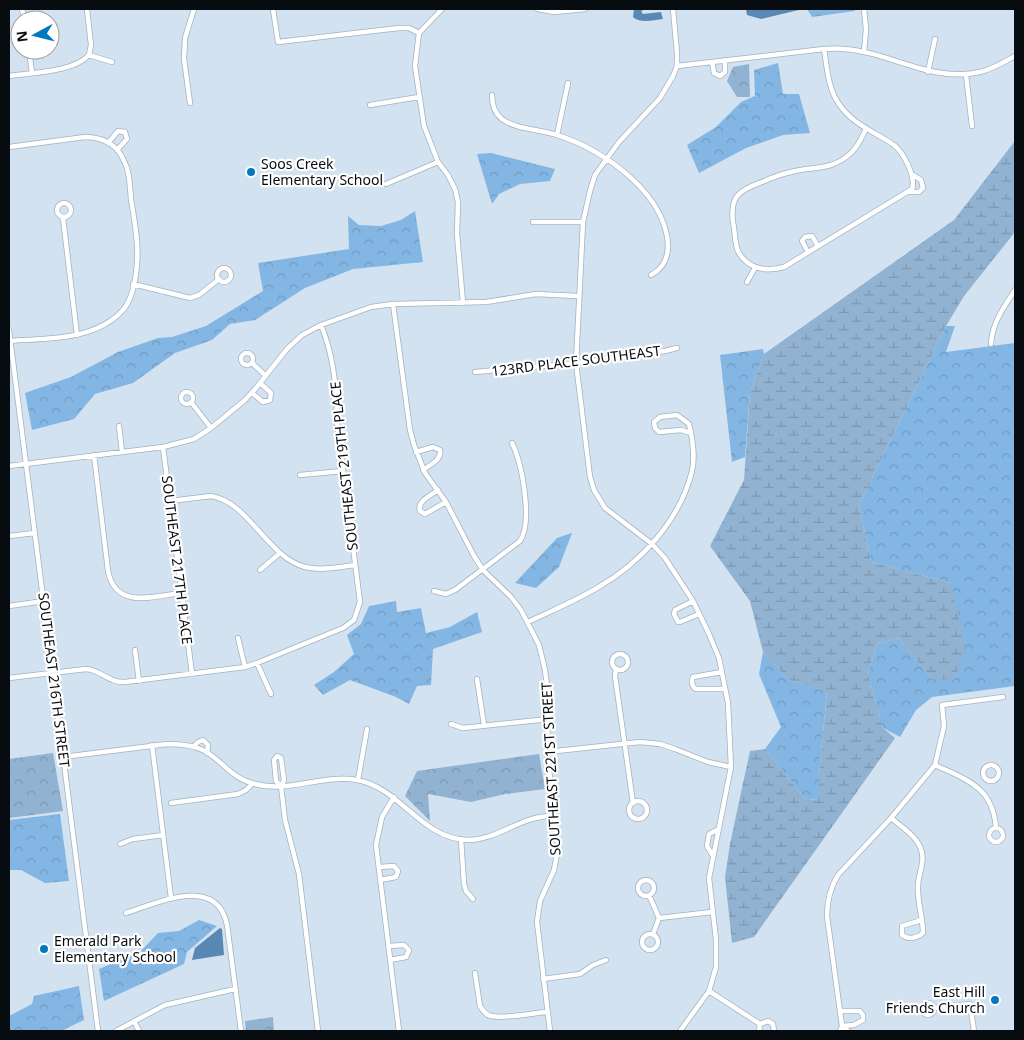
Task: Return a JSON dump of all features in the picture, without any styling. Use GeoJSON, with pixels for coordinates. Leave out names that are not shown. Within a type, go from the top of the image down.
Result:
{"type":"FeatureCollection","features":[{"type":"Feature","properties":{"kind":"street"},"geometry":{"type":"LineString","coordinates":[[9,76],[68,68],[79,64],[89,54],[91,45],[87,9]]}},
{"type":"Feature","properties":{"kind":"street"},"geometry":{"type":"LineString","coordinates":[[190,103],[184,59],[185,38],[194,9]]}},
{"type":"Feature","properties":{"kind":"street"},"geometry":{"type":"LineString","coordinates":[[273,9],[278,42],[399,28],[409,28],[419,33]]}},
{"type":"Feature","properties":{"kind":"street"},"geometry":{"type":"LineString","coordinates":[[442,9],[419,33],[415,66],[424,126],[438,162],[448,175],[455,189],[458,202],[457,241],[463,303]]}},
{"type":"Feature","properties":{"kind":"street"},"geometry":{"type":"LineString","coordinates":[[538,9],[554,12],[585,9]]}},
{"type":"Feature","properties":{"kind":"street"},"geometry":{"type":"LineString","coordinates":[[673,9],[677,66],[670,83],[660,98],[605,159],[595,175],[590,191],[583,222],[576,363],[590,477],[594,490],[600,501],[611,513],[652,544],[665,558],[693,601],[712,642],[722,672],[725,689],[730,727],[731,767],[709,878],[716,940],[716,967],[709,990],[680,1031]]}},
{"type":"Feature","properties":{"kind":"street"},"geometry":{"type":"LineString","coordinates":[[864,9],[866,28],[864,52]]}},
{"type":"Feature","properties":{"kind":"street"},"geometry":{"type":"LineString","coordinates":[[928,72],[935,39]]}},
{"type":"Feature","properties":{"kind":"street"},"geometry":{"type":"LineString","coordinates":[[677,66],[824,49],[844,49],[864,52],[928,72],[966,75],[990,69],[1015,56]]}},
{"type":"Feature","properties":{"kind":"street"},"geometry":{"type":"LineString","coordinates":[[824,49],[833,92],[839,104],[866,130],[895,146],[912,175],[914,184],[909,192],[775,270],[755,268],[742,258],[737,249],[732,220],[733,207],[737,196],[752,186],[780,175],[793,171],[826,167],[836,163],[853,150],[866,130]]}},
{"type":"Feature","properties":{"kind":"street"},"geometry":{"type":"LineString","coordinates":[[89,54],[112,62]]}},
{"type":"Feature","properties":{"kind":"street"},"geometry":{"type":"LineString","coordinates":[[30,60],[32,72]]}},
{"type":"Feature","properties":{"kind":"street"},"geometry":{"type":"LineString","coordinates":[[712,62],[714,73],[720,76],[725,72],[725,60]]}},
{"type":"Feature","properties":{"kind":"street"},"geometry":{"type":"LineString","coordinates":[[966,75],[972,126]]}},
{"type":"Feature","properties":{"kind":"street"},"geometry":{"type":"LineString","coordinates":[[557,135],[568,83]]}},
{"type":"Feature","properties":{"kind":"street"},"geometry":{"type":"LineString","coordinates":[[492,96],[495,112],[502,119],[512,124],[557,135],[590,150],[615,165],[640,187],[659,214],[665,227],[668,250],[666,262],[662,268],[651,275]]}},
{"type":"Feature","properties":{"kind":"street"},"geometry":{"type":"LineString","coordinates":[[370,105],[419,97]]}},
{"type":"Feature","properties":{"kind":"street"},"geometry":{"type":"LineString","coordinates":[[110,144],[118,131],[125,132],[127,139],[117,150]]}},
{"type":"Feature","properties":{"kind":"street"},"geometry":{"type":"LineString","coordinates":[[9,147],[94,137],[110,144],[117,150],[128,170],[137,262],[130,297],[124,309],[103,325],[77,335],[44,340],[9,341]]}},
{"type":"Feature","properties":{"kind":"street"},"geometry":{"type":"LineString","coordinates":[[386,184],[438,162]]}},
{"type":"Feature","properties":{"kind":"street"},"geometry":{"type":"LineString","coordinates":[[909,192],[919,192],[923,188],[921,180],[912,175]]}},
{"type":"Feature","properties":{"kind":"street"},"geometry":{"type":"LineString","coordinates":[[63,218],[77,335]]}},
{"type":"Feature","properties":{"kind":"street"},"geometry":{"type":"LineString","coordinates":[[533,222],[583,222]]}},
{"type":"Feature","properties":{"kind":"street"},"geometry":{"type":"LineString","coordinates":[[808,252],[802,241],[805,236],[812,236],[818,246]]}},
{"type":"Feature","properties":{"kind":"street"},"geometry":{"type":"LineString","coordinates":[[747,282],[755,268]]}},
{"type":"Feature","properties":{"kind":"street"},"geometry":{"type":"LineString","coordinates":[[133,284],[190,298],[199,295],[219,279]]}},
{"type":"Feature","properties":{"kind":"street"},"geometry":{"type":"LineString","coordinates":[[991,344],[991,334],[997,318],[1014,293]]}},
{"type":"Feature","properties":{"kind":"street"},"geometry":{"type":"LineString","coordinates":[[9,466],[163,447],[185,442],[211,428],[252,393],[294,341],[302,335],[322,325],[371,307],[393,304],[463,303],[510,299],[536,294],[578,296]]}},
{"type":"Feature","properties":{"kind":"street","name":"SOUTHEAST 221ST STREET"},"geometry":{"type":"LineString","coordinates":[[393,304],[410,430],[423,470],[446,502],[465,541],[483,570],[511,597],[528,622],[542,656],[549,718],[547,752],[558,849],[557,860],[540,901],[537,922],[550,1031]]}},
{"type":"Feature","properties":{"kind":"street","name":"SOUTHEAST 219TH PLACE"},"geometry":{"type":"LineString","coordinates":[[258,663],[343,628],[354,620],[359,609],[360,602],[330,351],[322,325]]}},
{"type":"Feature","properties":{"kind":"street","name":"SOUTHEAST 216TH STREET"},"geometry":{"type":"LineString","coordinates":[[9,330],[98,1031]]}},
{"type":"Feature","properties":{"kind":"street","name":"123RD PLACE SOUTHEAST"},"geometry":{"type":"LineString","coordinates":[[475,372],[576,363],[677,348]]}},
{"type":"Feature","properties":{"kind":"street"},"geometry":{"type":"LineString","coordinates":[[252,363],[266,376]]}},
{"type":"Feature","properties":{"kind":"street"},"geometry":{"type":"LineString","coordinates":[[252,393],[263,402],[270,400],[271,393],[260,383]]}},
{"type":"Feature","properties":{"kind":"street"},"geometry":{"type":"LineString","coordinates":[[191,402],[211,428]]}},
{"type":"Feature","properties":{"kind":"street"},"geometry":{"type":"LineString","coordinates":[[528,622],[598,588],[630,565],[652,544],[673,514],[682,497],[692,471],[693,450],[692,432],[689,424],[678,415],[660,417],[654,422],[655,428],[659,432],[681,430],[692,432]]}},
{"type":"Feature","properties":{"kind":"street"},"geometry":{"type":"LineString","coordinates":[[119,426],[122,452]]}},
{"type":"Feature","properties":{"kind":"street"},"geometry":{"type":"LineString","coordinates":[[434,591],[446,594],[450,592],[483,570],[520,541],[526,530],[521,470],[518,456],[512,443]]}},
{"type":"Feature","properties":{"kind":"street","name":"SOUTHEAST 217TH PLACE"},"geometry":{"type":"LineString","coordinates":[[163,447],[192,674]]}},
{"type":"Feature","properties":{"kind":"street"},"geometry":{"type":"LineString","coordinates":[[416,452],[433,447],[440,450],[439,459],[423,470]]}},
{"type":"Feature","properties":{"kind":"street"},"geometry":{"type":"LineString","coordinates":[[94,455],[110,580],[117,590],[125,596],[137,598],[181,593]]}},
{"type":"Feature","properties":{"kind":"street"},"geometry":{"type":"LineString","coordinates":[[300,475],[343,471]]}},
{"type":"Feature","properties":{"kind":"street"},"geometry":{"type":"LineString","coordinates":[[438,490],[421,503],[420,511],[425,514],[446,502]]}},
{"type":"Feature","properties":{"kind":"street"},"geometry":{"type":"LineString","coordinates":[[170,501],[211,496],[224,500],[230,503],[280,553],[296,564],[313,568],[355,565]]}},
{"type":"Feature","properties":{"kind":"street"},"geometry":{"type":"LineString","coordinates":[[9,536],[36,532]]}},
{"type":"Feature","properties":{"kind":"street"},"geometry":{"type":"LineString","coordinates":[[260,570],[280,553]]}},
{"type":"Feature","properties":{"kind":"street"},"geometry":{"type":"LineString","coordinates":[[9,606],[44,601]]}},
{"type":"Feature","properties":{"kind":"street"},"geometry":{"type":"LineString","coordinates":[[693,601],[674,612],[678,622],[699,614]]}},
{"type":"Feature","properties":{"kind":"street"},"geometry":{"type":"LineString","coordinates":[[238,638],[245,667]]}},
{"type":"Feature","properties":{"kind":"street"},"geometry":{"type":"LineString","coordinates":[[135,650],[139,680]]}},
{"type":"Feature","properties":{"kind":"street"},"geometry":{"type":"LineString","coordinates":[[9,678],[92,670],[114,682],[192,674],[245,667],[258,663],[271,694]]}},
{"type":"Feature","properties":{"kind":"street"},"geometry":{"type":"LineString","coordinates":[[616,669],[614,676],[633,803]]}},
{"type":"Feature","properties":{"kind":"street"},"geometry":{"type":"LineString","coordinates":[[722,672],[693,677],[693,686],[696,689],[725,689]]}},
{"type":"Feature","properties":{"kind":"street"},"geometry":{"type":"LineString","coordinates":[[477,678],[484,726]]}},
{"type":"Feature","properties":{"kind":"street"},"geometry":{"type":"LineString","coordinates":[[841,1029],[827,916],[828,899],[838,875],[891,818],[935,765],[944,726],[942,705],[1004,698]]}},
{"type":"Feature","properties":{"kind":"street"},"geometry":{"type":"LineString","coordinates":[[451,724],[463,728],[549,718]]}},
{"type":"Feature","properties":{"kind":"street"},"geometry":{"type":"LineString","coordinates":[[358,780],[367,729]]}},
{"type":"Feature","properties":{"kind":"street"},"geometry":{"type":"LineString","coordinates":[[193,747],[203,740],[208,745],[207,753]]}},
{"type":"Feature","properties":{"kind":"street"},"geometry":{"type":"LineString","coordinates":[[547,752],[640,742],[660,744],[708,762],[731,767]]}},
{"type":"Feature","properties":{"kind":"street"},"geometry":{"type":"LineString","coordinates":[[63,757],[167,744],[193,747],[207,753],[232,774],[252,784],[269,787],[335,779],[358,780],[381,789],[394,797],[434,831],[461,839],[482,839],[527,820],[555,815]]}},
{"type":"Feature","properties":{"kind":"street"},"geometry":{"type":"LineString","coordinates":[[152,745],[171,898]]}},
{"type":"Feature","properties":{"kind":"street"},"geometry":{"type":"LineString","coordinates":[[281,786],[276,781],[274,760],[277,756],[281,758],[284,780],[281,786],[285,820],[299,874],[318,1031]]}},
{"type":"Feature","properties":{"kind":"street"},"geometry":{"type":"LineString","coordinates":[[935,765],[970,781],[978,787],[992,808],[996,828]]}},
{"type":"Feature","properties":{"kind":"street"},"geometry":{"type":"LineString","coordinates":[[978,787],[986,778]]}},
{"type":"Feature","properties":{"kind":"street"},"geometry":{"type":"LineString","coordinates":[[171,802],[238,794],[252,784]]}},
{"type":"Feature","properties":{"kind":"street"},"geometry":{"type":"LineString","coordinates":[[394,797],[382,817],[377,836],[380,880],[400,1031]]}},
{"type":"Feature","properties":{"kind":"street"},"geometry":{"type":"LineString","coordinates":[[891,818],[916,839],[923,856],[918,886],[922,920],[923,933],[922,935],[908,938],[902,935],[902,926],[922,920]]}},
{"type":"Feature","properties":{"kind":"street"},"geometry":{"type":"LineString","coordinates":[[713,856],[707,846],[709,834],[719,829]]}},
{"type":"Feature","properties":{"kind":"street"},"geometry":{"type":"LineString","coordinates":[[120,844],[133,839],[163,835]]}},
{"type":"Feature","properties":{"kind":"street"},"geometry":{"type":"LineString","coordinates":[[461,839],[464,884],[466,891],[473,899]]}},
{"type":"Feature","properties":{"kind":"street"},"geometry":{"type":"LineString","coordinates":[[379,867],[394,866],[398,871],[396,877],[380,880]]}},
{"type":"Feature","properties":{"kind":"street"},"geometry":{"type":"LineString","coordinates":[[126,913],[171,898],[197,895],[213,901],[226,919],[240,1031]]}},
{"type":"Feature","properties":{"kind":"street"},"geometry":{"type":"LineString","coordinates":[[649,895],[659,918],[653,934]]}},
{"type":"Feature","properties":{"kind":"street"},"geometry":{"type":"LineString","coordinates":[[659,918],[712,912]]}},
{"type":"Feature","properties":{"kind":"street"},"geometry":{"type":"LineString","coordinates":[[389,946],[404,945],[409,950],[406,957],[390,960]]}},
{"type":"Feature","properties":{"kind":"street"},"geometry":{"type":"LineString","coordinates":[[543,979],[580,974],[593,964],[606,960]]}},
{"type":"Feature","properties":{"kind":"street"},"geometry":{"type":"LineString","coordinates":[[476,973],[480,1006],[485,1013],[498,1016],[547,1012]]}},
{"type":"Feature","properties":{"kind":"street"},"geometry":{"type":"LineString","coordinates":[[116,1031],[135,1023],[165,1005],[235,990]]}},
{"type":"Feature","properties":{"kind":"street"},"geometry":{"type":"LineString","coordinates":[[709,990],[760,1024]]}},
{"type":"Feature","properties":{"kind":"street"},"geometry":{"type":"LineString","coordinates":[[935,1008],[970,1004],[974,1031]]}},
{"type":"Feature","properties":{"kind":"street"},"geometry":{"type":"LineString","coordinates":[[840,1011],[857,1010],[862,1012],[863,1018],[859,1023],[841,1029]]}},
{"type":"Feature","properties":{"kind":"street"},"geometry":{"type":"LineString","coordinates":[[760,1024],[765,1021],[771,1022],[774,1031]]}},
{"type":"Feature","properties":{"kind":"street"},"geometry":{"type":"LineString","coordinates":[[135,1023],[139,1031]]}},
{"type":"Feature","properties":{"kind":"street"},"geometry":{"type":"LineString","coordinates":[[759,1031],[760,1024]]}},
{"type":"Feature","properties":{"kind":"street"},"geometry":{"type":"LineString","coordinates":[[841,1029],[848,1031]]}},
{"type":"Feature","properties":{"kind":"green space"},"geometry":{"type":"Polygon","coordinates":[[[807,9],[855,9],[855,11],[812,17],[807,9]]]}},
{"type":"Feature","properties":{"kind":"green space"},"geometry":{"type":"Polygon","coordinates":[[[778,63],[783,94],[799,94],[810,133],[783,135],[746,148],[699,173],[687,145],[716,127],[741,102],[755,96],[754,70],[778,63]]]}},
{"type":"Feature","properties":{"kind":"green space"},"geometry":{"type":"Polygon","coordinates":[[[749,64],[750,97],[737,97],[727,81],[733,67],[749,64]]]}},
{"type":"Feature","properties":{"kind":"green space"},"geometry":{"type":"Polygon","coordinates":[[[1015,141],[1015,232],[964,296],[946,326],[859,505],[871,562],[951,583],[965,646],[954,680],[932,679],[898,638],[877,644],[868,674],[883,728],[895,738],[754,937],[732,943],[725,877],[730,844],[750,751],[765,749],[806,800],[819,799],[819,775],[827,692],[789,680],[763,652],[750,601],[710,546],[744,480],[750,392],[764,354],[954,220],[1015,141]]]}},
{"type":"Feature","properties":{"kind":"green space"},"geometry":{"type":"Polygon","coordinates":[[[491,153],[555,169],[550,181],[520,184],[499,194],[492,204],[477,154],[491,153]]]}},
{"type":"Feature","properties":{"kind":"green space"},"geometry":{"type":"Polygon","coordinates":[[[415,211],[423,262],[353,269],[305,288],[255,320],[230,324],[212,340],[175,353],[133,383],[95,394],[74,419],[32,430],[25,393],[71,377],[118,352],[158,338],[172,337],[206,326],[263,291],[258,263],[349,249],[348,216],[359,225],[381,226],[401,220],[415,211]]]}},
{"type":"Feature","properties":{"kind":"green space"},"geometry":{"type":"Polygon","coordinates":[[[946,326],[955,326],[946,352],[1015,343],[1015,686],[932,697],[916,710],[900,737],[883,728],[868,674],[877,644],[898,638],[932,679],[954,679],[951,583],[871,562],[859,505],[946,326]]]}},
{"type":"Feature","properties":{"kind":"green space"},"geometry":{"type":"Polygon","coordinates":[[[763,349],[764,354],[750,392],[745,457],[732,462],[720,355],[763,349]]]}},
{"type":"Feature","properties":{"kind":"green space"},"geometry":{"type":"Polygon","coordinates":[[[572,533],[559,567],[536,588],[515,583],[557,538],[572,533]]]}},
{"type":"Feature","properties":{"kind":"green space"},"geometry":{"type":"Polygon","coordinates":[[[396,601],[397,612],[421,608],[426,633],[450,627],[477,612],[482,632],[433,649],[431,685],[417,686],[409,704],[396,697],[350,680],[323,695],[314,685],[334,672],[354,654],[347,635],[361,624],[369,606],[396,601]]]}},
{"type":"Feature","properties":{"kind":"green space"},"geometry":{"type":"Polygon","coordinates":[[[763,652],[789,680],[827,691],[819,775],[819,799],[806,800],[765,749],[781,727],[759,674],[763,652]]]}},
{"type":"Feature","properties":{"kind":"green space"},"geometry":{"type":"Polygon","coordinates":[[[53,753],[63,811],[9,818],[9,759],[53,753]]]}},
{"type":"Feature","properties":{"kind":"green space"},"geometry":{"type":"Polygon","coordinates":[[[539,754],[545,789],[505,794],[471,802],[428,794],[430,821],[405,796],[417,771],[539,754]]]}},
{"type":"Feature","properties":{"kind":"green space"},"geometry":{"type":"Polygon","coordinates":[[[60,814],[69,881],[45,883],[21,870],[9,870],[9,820],[60,814]]]}},
{"type":"Feature","properties":{"kind":"green space"},"geometry":{"type":"Polygon","coordinates":[[[199,920],[217,926],[187,952],[184,964],[104,1001],[99,969],[141,951],[158,933],[179,931],[199,920]]]}},
{"type":"Feature","properties":{"kind":"green space"},"geometry":{"type":"Polygon","coordinates":[[[79,986],[84,1020],[61,1031],[9,1031],[9,1016],[32,1004],[34,996],[79,986]]]}},
{"type":"Feature","properties":{"kind":"green space"},"geometry":{"type":"Polygon","coordinates":[[[273,1017],[274,1031],[246,1031],[245,1021],[273,1017]]]}},
{"type":"Feature","properties":{"kind":"shaded area"},"geometry":{"type":"Polygon","coordinates":[[[634,9],[646,9],[641,11],[643,14],[661,12],[663,19],[647,21],[636,19],[633,17],[634,9]]]}},
{"type":"Feature","properties":{"kind":"shaded area"},"geometry":{"type":"Polygon","coordinates":[[[746,9],[803,9],[761,19],[747,15],[746,9]]]}},
{"type":"Feature","properties":{"kind":"shaded area"},"geometry":{"type":"Polygon","coordinates":[[[220,928],[222,929],[224,955],[192,960],[195,948],[220,928]]]}},
{"type":"Feature","properties":{"kind":"place","name":"Soos Creek Elementary School"},"geometry":{"type":"Point","coordinates":[251,172]}},
{"type":"Feature","properties":{"kind":"place","name":"Emerald Park Elementary School"},"geometry":{"type":"Point","coordinates":[44,949]}},
{"type":"Feature","properties":{"kind":"place","name":"East Hill Friends Church"},"geometry":{"type":"Point","coordinates":[995,1000]}}]}
